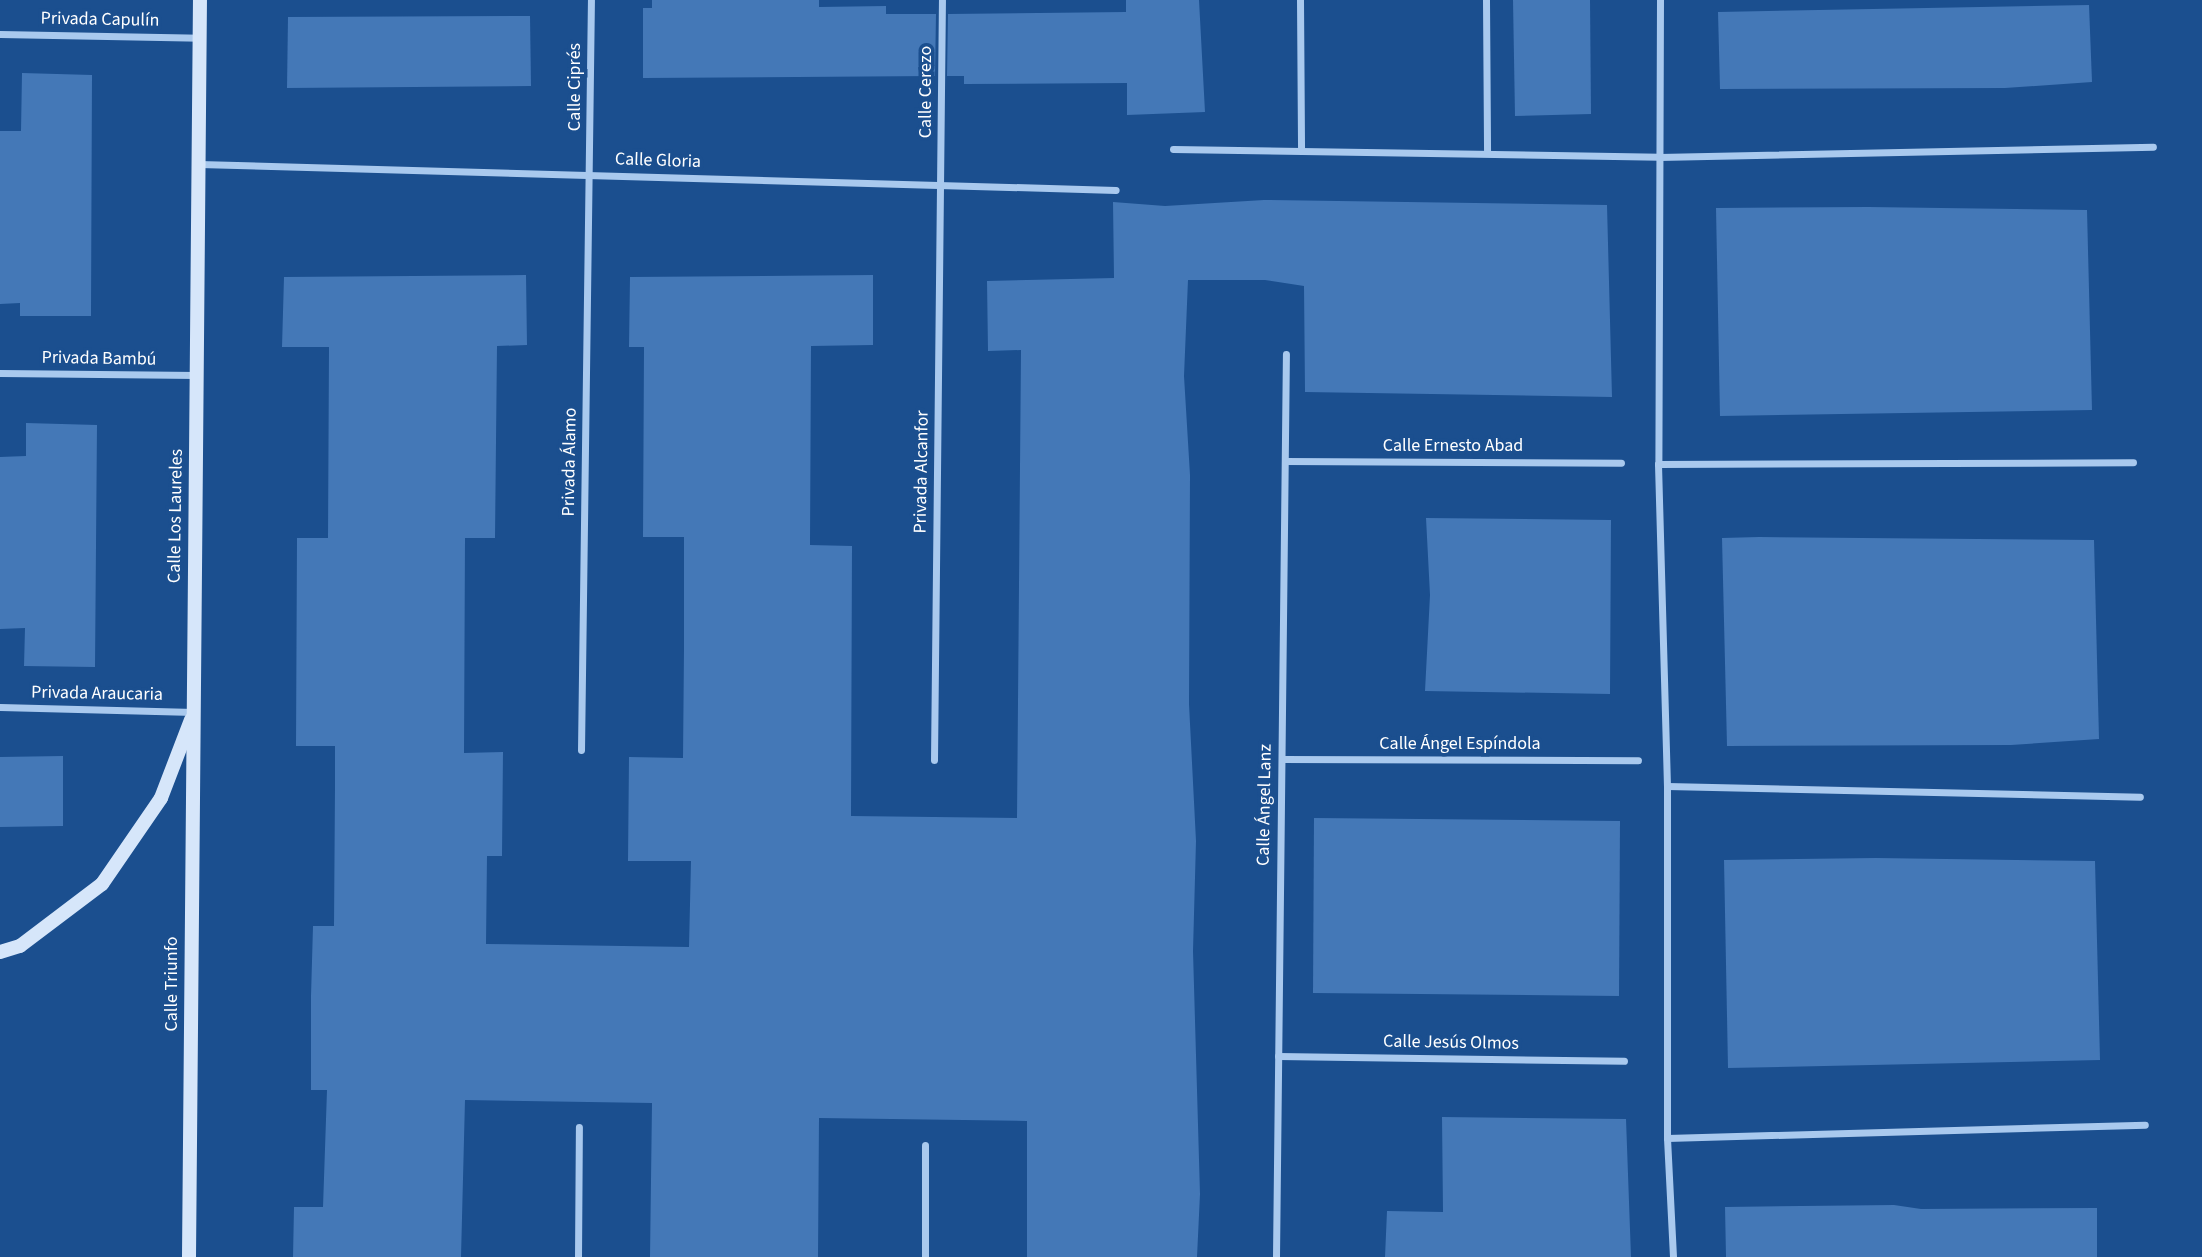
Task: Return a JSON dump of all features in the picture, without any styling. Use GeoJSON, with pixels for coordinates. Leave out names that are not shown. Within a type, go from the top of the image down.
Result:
{"type":"FeatureCollection","features":[{"type":"Feature","properties":{"kind":"street","name":"Calle Los Laureles"},"geometry":{"type":"LineString","coordinates":[[0,952],[20,946],[102,884],[160,798],[194,712],[200,0]]}},
{"type":"Feature","properties":{"kind":"street","name":"Calle Ciprés"},"geometry":{"type":"LineString","coordinates":[[590,175],[591,0]]}},
{"type":"Feature","properties":{"kind":"street","name":"Calle Cerezo"},"geometry":{"type":"LineString","coordinates":[[941,185],[942,0]]}},
{"type":"Feature","properties":{"kind":"street"},"geometry":{"type":"LineString","coordinates":[[1300,0],[1301,150]]}},
{"type":"Feature","properties":{"kind":"street"},"geometry":{"type":"LineString","coordinates":[[1486,0],[1487,152]]}},
{"type":"Feature","properties":{"kind":"street"},"geometry":{"type":"LineString","coordinates":[[1660,0],[1658,464],[1667,786],[1667,1138],[1674,1257]]}},
{"type":"Feature","properties":{"kind":"street","name":"Privada Capulín"},"geometry":{"type":"LineString","coordinates":[[0,34],[200,38]]}},
{"type":"Feature","properties":{"kind":"street"},"geometry":{"type":"LineString","coordinates":[[1173,149],[1487,152],[1659,157],[2153,147]]}},
{"type":"Feature","properties":{"kind":"street","name":"Calle Gloria"},"geometry":{"type":"LineString","coordinates":[[199,164],[1115,190]]}},
{"type":"Feature","properties":{"kind":"street","name":"Privada Álamo"},"geometry":{"type":"LineString","coordinates":[[582,750],[590,175]]}},
{"type":"Feature","properties":{"kind":"street","name":"Privada Alcanfor"},"geometry":{"type":"LineString","coordinates":[[934,760],[941,185]]}},
{"type":"Feature","properties":{"kind":"street","name":"Calle Ángel Lanz"},"geometry":{"type":"LineString","coordinates":[[1276,1257],[1286,354]]}},
{"type":"Feature","properties":{"kind":"street","name":"Privada Bambú"},"geometry":{"type":"LineString","coordinates":[[0,373],[197,375]]}},
{"type":"Feature","properties":{"kind":"street","name":"Calle Ernesto Abad"},"geometry":{"type":"LineString","coordinates":[[1285,461],[1621,463]]}},
{"type":"Feature","properties":{"kind":"street"},"geometry":{"type":"LineString","coordinates":[[1658,464],[2133,462]]}},
{"type":"Feature","properties":{"kind":"street","name":"Privada Araucaria"},"geometry":{"type":"LineString","coordinates":[[0,707],[194,712]]}},
{"type":"Feature","properties":{"kind":"street","name":"Calle Triunfo"},"geometry":{"type":"LineString","coordinates":[[189,1257],[194,712]]}},
{"type":"Feature","properties":{"kind":"street","name":"Calle Ángel Espíndola"},"geometry":{"type":"LineString","coordinates":[[1282,759],[1638,760]]}},
{"type":"Feature","properties":{"kind":"street"},"geometry":{"type":"LineString","coordinates":[[1667,786],[2140,797]]}},
{"type":"Feature","properties":{"kind":"street","name":"Calle Jesús Olmos"},"geometry":{"type":"LineString","coordinates":[[1278,1056],[1624,1061]]}},
{"type":"Feature","properties":{"kind":"street"},"geometry":{"type":"LineString","coordinates":[[1667,1138],[2145,1125]]}},
{"type":"Feature","properties":{"kind":"street"},"geometry":{"type":"LineString","coordinates":[[578,1257],[579,1128]]}},
{"type":"Feature","properties":{"kind":"street"},"geometry":{"type":"LineString","coordinates":[[925,1145],[925,1257]]}},
{"type":"Feature","properties":{"kind":"building"},"geometry":{"type":"Polygon","coordinates":[[[652,0],[819,0],[819,7],[886,6],[886,14],[936,14],[935,76],[643,78],[643,8],[652,8],[652,0]]]}},
{"type":"Feature","properties":{"kind":"building"},"geometry":{"type":"Polygon","coordinates":[[[1126,0],[1199,0],[1205,112],[1127,115],[1127,83],[964,84],[964,76],[947,76],[948,14],[1126,12],[1126,0]]]}},
{"type":"Feature","properties":{"kind":"building"},"geometry":{"type":"Polygon","coordinates":[[[1513,0],[1590,0],[1591,114],[1515,116],[1513,0]]]}},
{"type":"Feature","properties":{"kind":"building"},"geometry":{"type":"Polygon","coordinates":[[[2089,5],[2092,82],[2005,88],[1720,89],[1718,12],[2089,5]]]}},
{"type":"Feature","properties":{"kind":"building"},"geometry":{"type":"Polygon","coordinates":[[[530,16],[531,86],[287,88],[288,17],[530,16]]]}},
{"type":"Feature","properties":{"kind":"building"},"geometry":{"type":"Polygon","coordinates":[[[22,73],[92,75],[91,316],[20,316],[20,303],[0,304],[0,131],[21,131],[22,73]]]}},
{"type":"Feature","properties":{"kind":"building"},"geometry":{"type":"Polygon","coordinates":[[[1264,200],[1607,205],[1612,397],[1305,392],[1304,286],[1265,280],[1188,280],[1184,376],[1190,475],[1189,704],[1196,841],[1193,951],[1200,1194],[1197,1257],[1027,1257],[1027,1121],[819,1118],[818,1257],[650,1257],[652,1103],[465,1100],[461,1257],[293,1257],[294,1207],[323,1207],[327,1090],[311,1090],[311,996],[313,926],[334,926],[335,746],[296,746],[297,538],[328,538],[329,347],[282,347],[284,277],[526,275],[527,345],[497,346],[495,538],[465,538],[464,753],[503,752],[502,856],[487,856],[486,944],[689,947],[691,861],[628,861],[629,757],[683,758],[684,648],[684,537],[643,537],[644,347],[629,347],[630,277],[873,275],[873,345],[811,346],[810,545],[852,546],[851,816],[1017,818],[1021,350],[988,351],[987,281],[1114,278],[1113,202],[1165,206],[1264,200]]]}},
{"type":"Feature","properties":{"kind":"building"},"geometry":{"type":"Polygon","coordinates":[[[1716,208],[2087,210],[2092,410],[1720,416],[1716,208]]]}},
{"type":"Feature","properties":{"kind":"building"},"geometry":{"type":"Polygon","coordinates":[[[26,423],[97,425],[95,667],[24,666],[25,628],[0,629],[0,457],[26,456],[26,423]]]}},
{"type":"Feature","properties":{"kind":"building"},"geometry":{"type":"Polygon","coordinates":[[[1426,518],[1611,520],[1610,694],[1425,691],[1430,595],[1426,518]]]}},
{"type":"Feature","properties":{"kind":"building"},"geometry":{"type":"Polygon","coordinates":[[[1722,538],[2094,540],[2099,739],[2011,745],[1727,746],[1722,538]]]}},
{"type":"Feature","properties":{"kind":"building"},"geometry":{"type":"Polygon","coordinates":[[[63,756],[63,826],[0,827],[0,757],[63,756]]]}},
{"type":"Feature","properties":{"kind":"building"},"geometry":{"type":"Polygon","coordinates":[[[1314,818],[1620,821],[1619,996],[1313,993],[1314,818]]]}},
{"type":"Feature","properties":{"kind":"building"},"geometry":{"type":"Polygon","coordinates":[[[1876,858],[2095,861],[2100,1060],[1728,1068],[1724,860],[1876,858]]]}},
{"type":"Feature","properties":{"kind":"building"},"geometry":{"type":"Polygon","coordinates":[[[1442,1117],[1626,1119],[1631,1257],[1385,1257],[1387,1211],[1443,1212],[1442,1117]]]}},
{"type":"Feature","properties":{"kind":"building"},"geometry":{"type":"Polygon","coordinates":[[[1894,1205],[1921,1209],[2097,1208],[2097,1257],[1726,1257],[1725,1207],[1894,1205]]]}}]}
